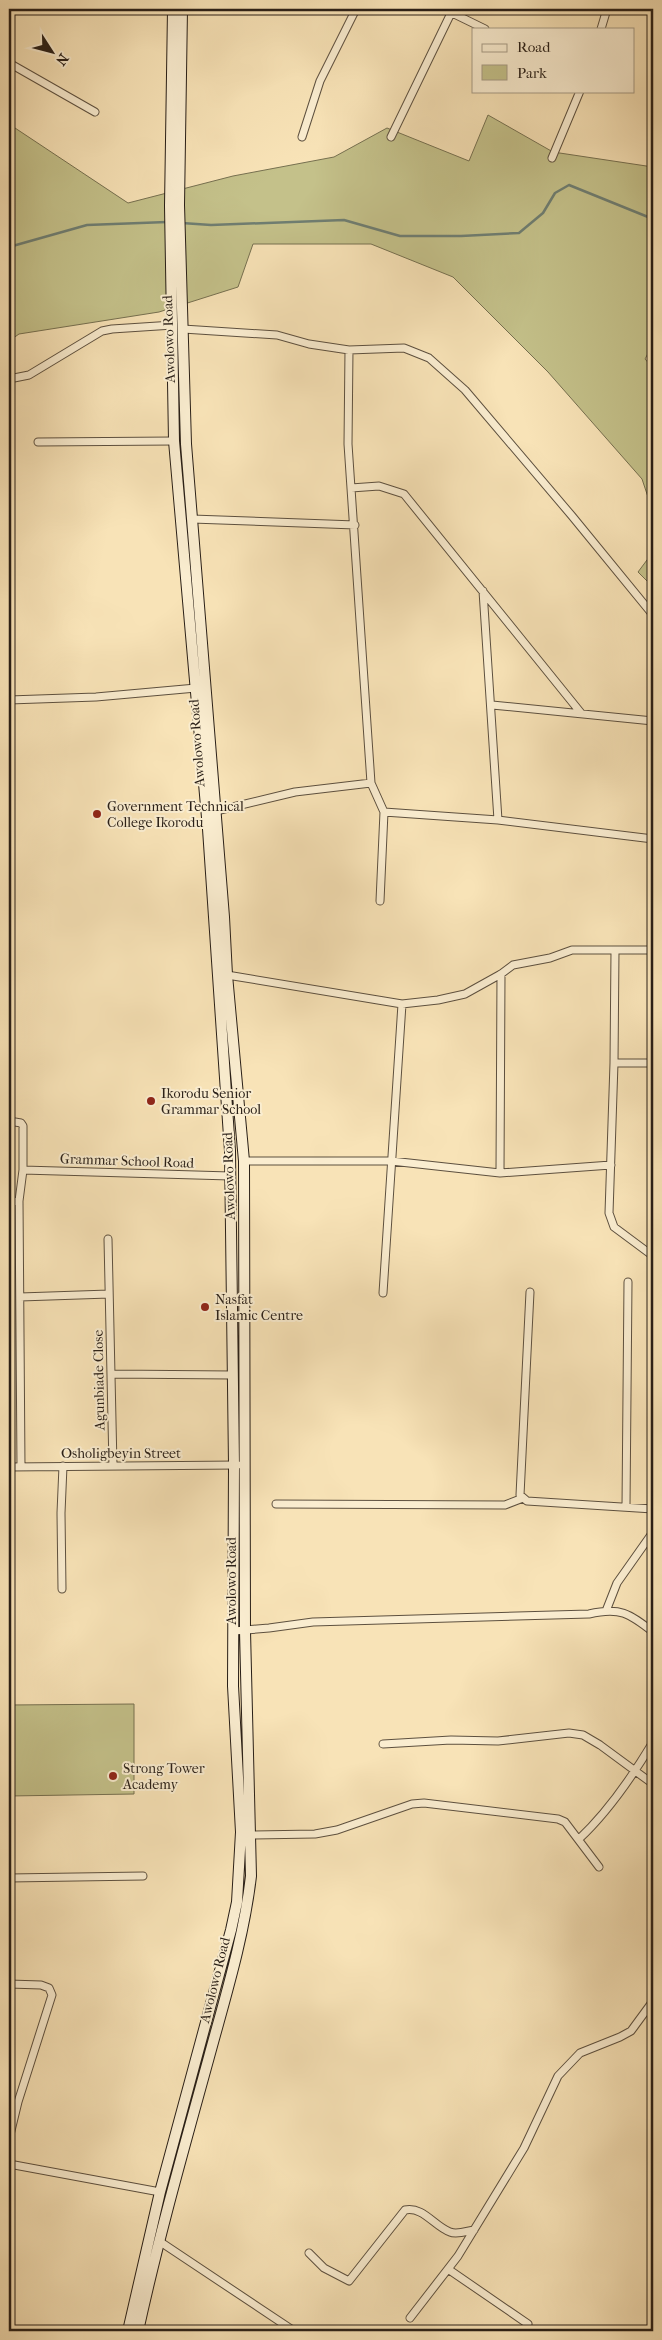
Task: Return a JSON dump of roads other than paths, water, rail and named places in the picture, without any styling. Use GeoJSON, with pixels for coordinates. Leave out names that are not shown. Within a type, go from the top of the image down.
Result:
{"type":"FeatureCollection","features":[{"type":"Feature","properties":{"kind":"main road","name":"Awolowo Road"},"geometry":{"type":"LineString","coordinates":[[138,2331],[159,2241],[248,1904],[251,1876],[239,1631],[244,1161],[227,975],[178,327],[172,9]]}},
{"type":"Feature","properties":{"kind":"main road","name":"Awolowo Road"},"geometry":{"type":"LineString","coordinates":[[175,206],[182,9]]}},
{"type":"Feature","properties":{"kind":"main road","name":"Awolowo Road"},"geometry":{"type":"LineString","coordinates":[[178,327],[174,441],[208,829],[230,1176],[232,1375],[240,1464]]}},
{"type":"Feature","properties":{"kind":"main road","name":"Awolowo Road"},"geometry":{"type":"LineString","coordinates":[[128,2331],[160,2192],[184,2110],[237,1902],[241,1832],[233,1686],[239,1631]]}},
{"type":"Feature","properties":{"kind":"street"},"geometry":{"type":"LineString","coordinates":[[302,137],[320,81],[356,9]]}},
{"type":"Feature","properties":{"kind":"street"},"geometry":{"type":"LineString","coordinates":[[601,28],[607,9]]}},
{"type":"Feature","properties":{"kind":"street"},"geometry":{"type":"LineString","coordinates":[[391,137],[449,10],[483,28]]}},
{"type":"Feature","properties":{"kind":"street"},"geometry":{"type":"LineString","coordinates":[[9,63],[95,112]]}},
{"type":"Feature","properties":{"kind":"street"},"geometry":{"type":"LineString","coordinates":[[552,158],[580,92]]}},
{"type":"Feature","properties":{"kind":"street"},"geometry":{"type":"LineString","coordinates":[[9,379],[29,375],[102,331],[112,329],[178,327],[277,334],[309,344],[349,350],[404,348],[423,354],[440,365],[465,390],[653,615]]}},
{"type":"Feature","properties":{"kind":"street"},"geometry":{"type":"LineString","coordinates":[[349,350],[348,444],[355,525],[371,783],[384,812],[380,901]]}},
{"type":"Feature","properties":{"kind":"street"},"geometry":{"type":"LineString","coordinates":[[38,442],[174,441]]}},
{"type":"Feature","properties":{"kind":"street"},"geometry":{"type":"LineString","coordinates":[[351,488],[379,486],[404,494],[581,713]]}},
{"type":"Feature","properties":{"kind":"street"},"geometry":{"type":"LineString","coordinates":[[192,519],[355,525]]}},
{"type":"Feature","properties":{"kind":"street"},"geometry":{"type":"LineString","coordinates":[[483,590],[498,820]]}},
{"type":"Feature","properties":{"kind":"street"},"geometry":{"type":"LineString","coordinates":[[9,700],[96,697],[196,688]]}},
{"type":"Feature","properties":{"kind":"street"},"geometry":{"type":"LineString","coordinates":[[492,705],[653,721]]}},
{"type":"Feature","properties":{"kind":"street"},"geometry":{"type":"LineString","coordinates":[[216,811],[295,792],[371,783]]}},
{"type":"Feature","properties":{"kind":"street"},"geometry":{"type":"LineString","coordinates":[[384,812],[498,820],[653,839]]}},
{"type":"Feature","properties":{"kind":"street"},"geometry":{"type":"LineString","coordinates":[[227,975],[402,1004],[438,1000],[465,994],[501,974],[513,964],[522,961],[538,960],[572,950],[653,950]]}},
{"type":"Feature","properties":{"kind":"street"},"geometry":{"type":"LineString","coordinates":[[615,951],[614,1063],[609,1213],[614,1227],[653,1256]]}},
{"type":"Feature","properties":{"kind":"street"},"geometry":{"type":"LineString","coordinates":[[500,1173],[501,974]]}},
{"type":"Feature","properties":{"kind":"street"},"geometry":{"type":"LineString","coordinates":[[383,1293],[402,1004]]}},
{"type":"Feature","properties":{"kind":"street"},"geometry":{"type":"LineString","coordinates":[[614,1063],[653,1063]]}},
{"type":"Feature","properties":{"kind":"street"},"geometry":{"type":"LineString","coordinates":[[9,1121],[21,1123],[23,1126],[23,1170],[19,1201],[21,1466]]}},
{"type":"Feature","properties":{"kind":"street"},"geometry":{"type":"LineString","coordinates":[[244,1161],[391,1161],[500,1173],[610,1165]]}},
{"type":"Feature","properties":{"kind":"street","name":"Grammar School Road"},"geometry":{"type":"LineString","coordinates":[[23,1170],[230,1176]]}},
{"type":"Feature","properties":{"kind":"street"},"geometry":{"type":"LineString","coordinates":[[9,1202],[19,1201]]}},
{"type":"Feature","properties":{"kind":"street","name":"Agunbiade Close"},"geometry":{"type":"LineString","coordinates":[[108,1239],[113,1466]]}},
{"type":"Feature","properties":{"kind":"street"},"geometry":{"type":"LineString","coordinates":[[626,1506],[629,1391],[628,1282]]}},
{"type":"Feature","properties":{"kind":"street"},"geometry":{"type":"LineString","coordinates":[[530,1292],[520,1495],[527,1500],[653,1509]]}},
{"type":"Feature","properties":{"kind":"street"},"geometry":{"type":"LineString","coordinates":[[20,1297],[109,1294]]}},
{"type":"Feature","properties":{"kind":"street"},"geometry":{"type":"LineString","coordinates":[[111,1374],[232,1375]]}},
{"type":"Feature","properties":{"kind":"street","name":"Osholigbeyin Street"},"geometry":{"type":"LineString","coordinates":[[9,1467],[240,1464]]}},
{"type":"Feature","properties":{"kind":"street"},"geometry":{"type":"LineString","coordinates":[[62,1589],[61,1513],[63,1466]]}},
{"type":"Feature","properties":{"kind":"street"},"geometry":{"type":"LineString","coordinates":[[276,1504],[505,1505],[523,1498]]}},
{"type":"Feature","properties":{"kind":"street"},"geometry":{"type":"LineString","coordinates":[[606,1610],[617,1582],[653,1532]]}},
{"type":"Feature","properties":{"kind":"street"},"geometry":{"type":"LineString","coordinates":[[239,1631],[313,1622],[589,1614],[606,1610],[617,1610],[630,1616],[653,1632]]}},
{"type":"Feature","properties":{"kind":"street"},"geometry":{"type":"LineString","coordinates":[[383,1744],[451,1740],[498,1741],[569,1733],[583,1735],[636,1770],[653,1784]]}},
{"type":"Feature","properties":{"kind":"street"},"geometry":{"type":"LineString","coordinates":[[579,1840],[597,1822],[636,1770],[653,1742]]}},
{"type":"Feature","properties":{"kind":"street"},"geometry":{"type":"LineString","coordinates":[[250,1835],[315,1834],[337,1830],[412,1804],[424,1802],[565,1822],[599,1867]]}},
{"type":"Feature","properties":{"kind":"street"},"geometry":{"type":"LineString","coordinates":[[9,1878],[143,1876]]}},
{"type":"Feature","properties":{"kind":"street"},"geometry":{"type":"LineString","coordinates":[[9,1984],[40,1985],[49,1988],[52,1994],[18,2102],[9,2140]]}},
{"type":"Feature","properties":{"kind":"street"},"geometry":{"type":"LineString","coordinates":[[410,2318],[448,2269],[474,2230],[524,2148],[558,2076],[580,2053],[631,2031],[653,2001]]}},
{"type":"Feature","properties":{"kind":"street"},"geometry":{"type":"LineString","coordinates":[[9,2164],[160,2192]]}},
{"type":"Feature","properties":{"kind":"street"},"geometry":{"type":"LineString","coordinates":[[309,2253],[324,2268],[349,2280],[405,2210],[411,2208],[419,2212],[451,2233],[474,2230]]}},
{"type":"Feature","properties":{"kind":"street"},"geometry":{"type":"LineString","coordinates":[[159,2241],[294,2331]]}},
{"type":"Feature","properties":{"kind":"street"},"geometry":{"type":"LineString","coordinates":[[448,2269],[528,2324],[525,2331]]}},
{"type":"Feature","properties":{"kind":"waterway"},"geometry":{"type":"LineString","coordinates":[[182,223],[211,225],[344,220],[400,236],[461,236],[519,233],[543,213],[555,193],[569,185],[653,219]]}},
{"type":"Feature","properties":{"kind":"waterway"},"geometry":{"type":"LineString","coordinates":[[9,247],[87,225],[167,222]]}},
{"type":"Feature","properties":{"kind":"place","name":"Government Technical College Ikorodu"},"geometry":{"type":"Point","coordinates":[97,814]}},
{"type":"Feature","properties":{"kind":"place","name":"Ikorodu Senior Grammar School"},"geometry":{"type":"Point","coordinates":[151,1101]}},
{"type":"Feature","properties":{"kind":"place","name":"Nasfat Islamic Centre"},"geometry":{"type":"Point","coordinates":[205,1307]}},
{"type":"Feature","properties":{"kind":"place","name":"Strong Tower Academy"},"geometry":{"type":"Point","coordinates":[113,1776]}}]}
